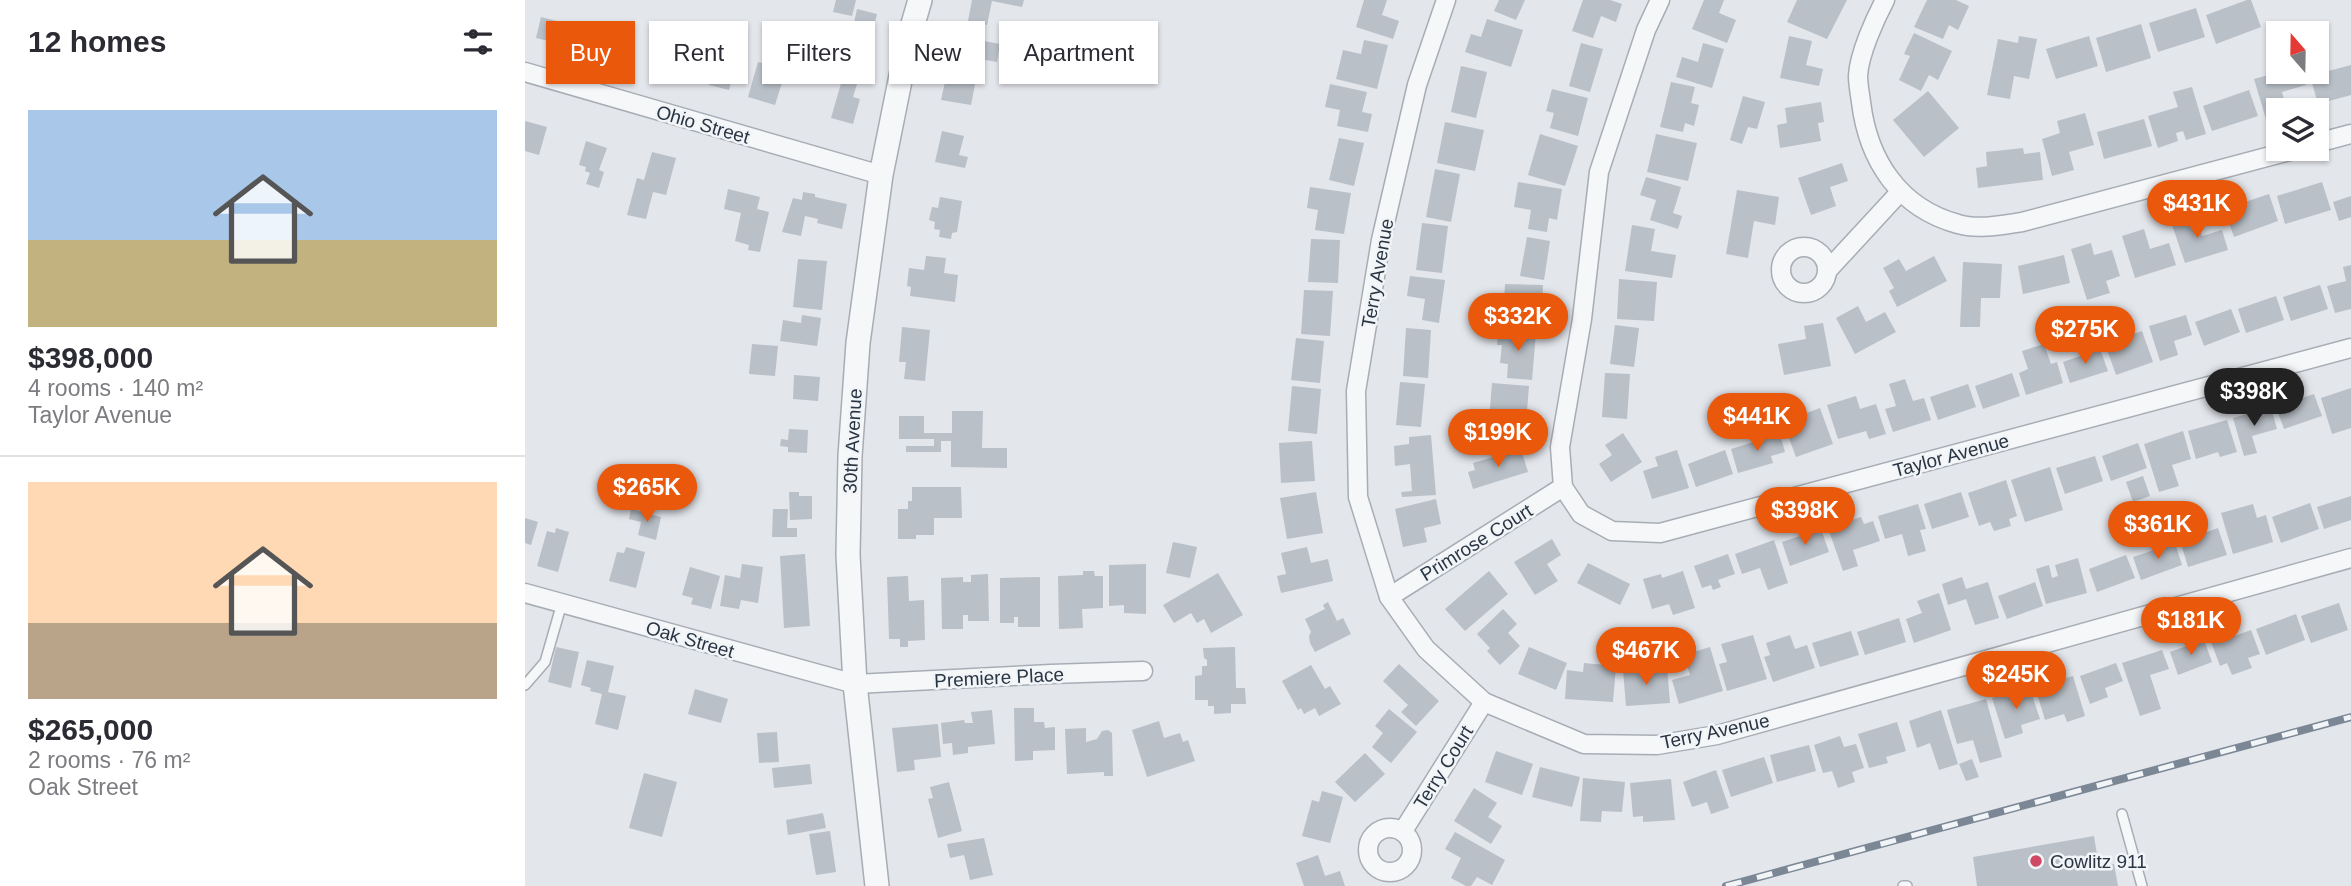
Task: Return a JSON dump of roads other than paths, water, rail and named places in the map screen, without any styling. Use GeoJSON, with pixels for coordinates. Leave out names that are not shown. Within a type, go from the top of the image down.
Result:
{"type":"FeatureCollection","features":[{"type":"Feature","properties":{"kind":"street","name":"30th Avenue"},"geometry":{"type":"LineString","coordinates":[[877,886],[855,684],[848,555],[850,456],[857,343],[881,175],[908,40],[920,0]]}},
{"type":"Feature","properties":{"kind":"street","name":"Terry Avenue"},"geometry":{"type":"LineString","coordinates":[[1446,0],[1417,85],[1381,240],[1356,391],[1358,497],[1389,597],[1426,649],[1484,702],[1584,744],[1657,744],[1693,739],[1731,731],[2351,558]]}},
{"type":"Feature","properties":{"kind":"street"},"geometry":{"type":"LineString","coordinates":[[1563,487],[1560,447],[1582,319],[1599,172],[1646,30],[1660,0]]}},
{"type":"Feature","properties":{"kind":"street"},"geometry":{"type":"LineString","coordinates":[[1885,0],[1873,22],[1858,75],[1863,120],[1877,162],[1900,192],[1923,209],[1959,225],[1988,226],[2022,222],[2266,157]]}},
{"type":"Feature","properties":{"kind":"street","name":"Ohio Street"},"geometry":{"type":"LineString","coordinates":[[525,72],[881,175]]}},
{"type":"Feature","properties":{"kind":"street"},"geometry":{"type":"LineString","coordinates":[[2329,140],[2351,134]]}},
{"type":"Feature","properties":{"kind":"street"},"geometry":{"type":"LineString","coordinates":[[1828,270],[1900,192]]}},
{"type":"Feature","properties":{"kind":"street","name":"Taylor Avenue"},"geometry":{"type":"LineString","coordinates":[[1563,487],[1581,514],[1612,531],[1660,534],[2351,348]]}},
{"type":"Feature","properties":{"kind":"street","name":"Primrose Court"},"geometry":{"type":"LineString","coordinates":[[1389,597],[1563,487]]}},
{"type":"Feature","properties":{"kind":"street","name":"Oak Street"},"geometry":{"type":"LineString","coordinates":[[525,593],[855,684]]}},
{"type":"Feature","properties":{"kind":"street","name":"Premiere Place"},"geometry":{"type":"LineString","coordinates":[[855,684],[1143,671]]}},
{"type":"Feature","properties":{"kind":"street","name":"Terry Court"},"geometry":{"type":"LineString","coordinates":[[1403,831],[1484,702]]}},
{"type":"Feature","properties":{"kind":"lane"},"geometry":{"type":"LineString","coordinates":[[525,685],[545,662],[562,603]]}},
{"type":"Feature","properties":{"kind":"lane"},"geometry":{"type":"LineString","coordinates":[[2122,814],[2142,886]]}},
{"type":"Feature","properties":{"kind":"railway"},"geometry":{"type":"LineString","coordinates":[[1726,886],[2351,717]]}},
{"type":"Feature","properties":{"kind":"place","name":"Cowlitz 911"},"geometry":{"type":"Point","coordinates":[2036,861]}}]}
